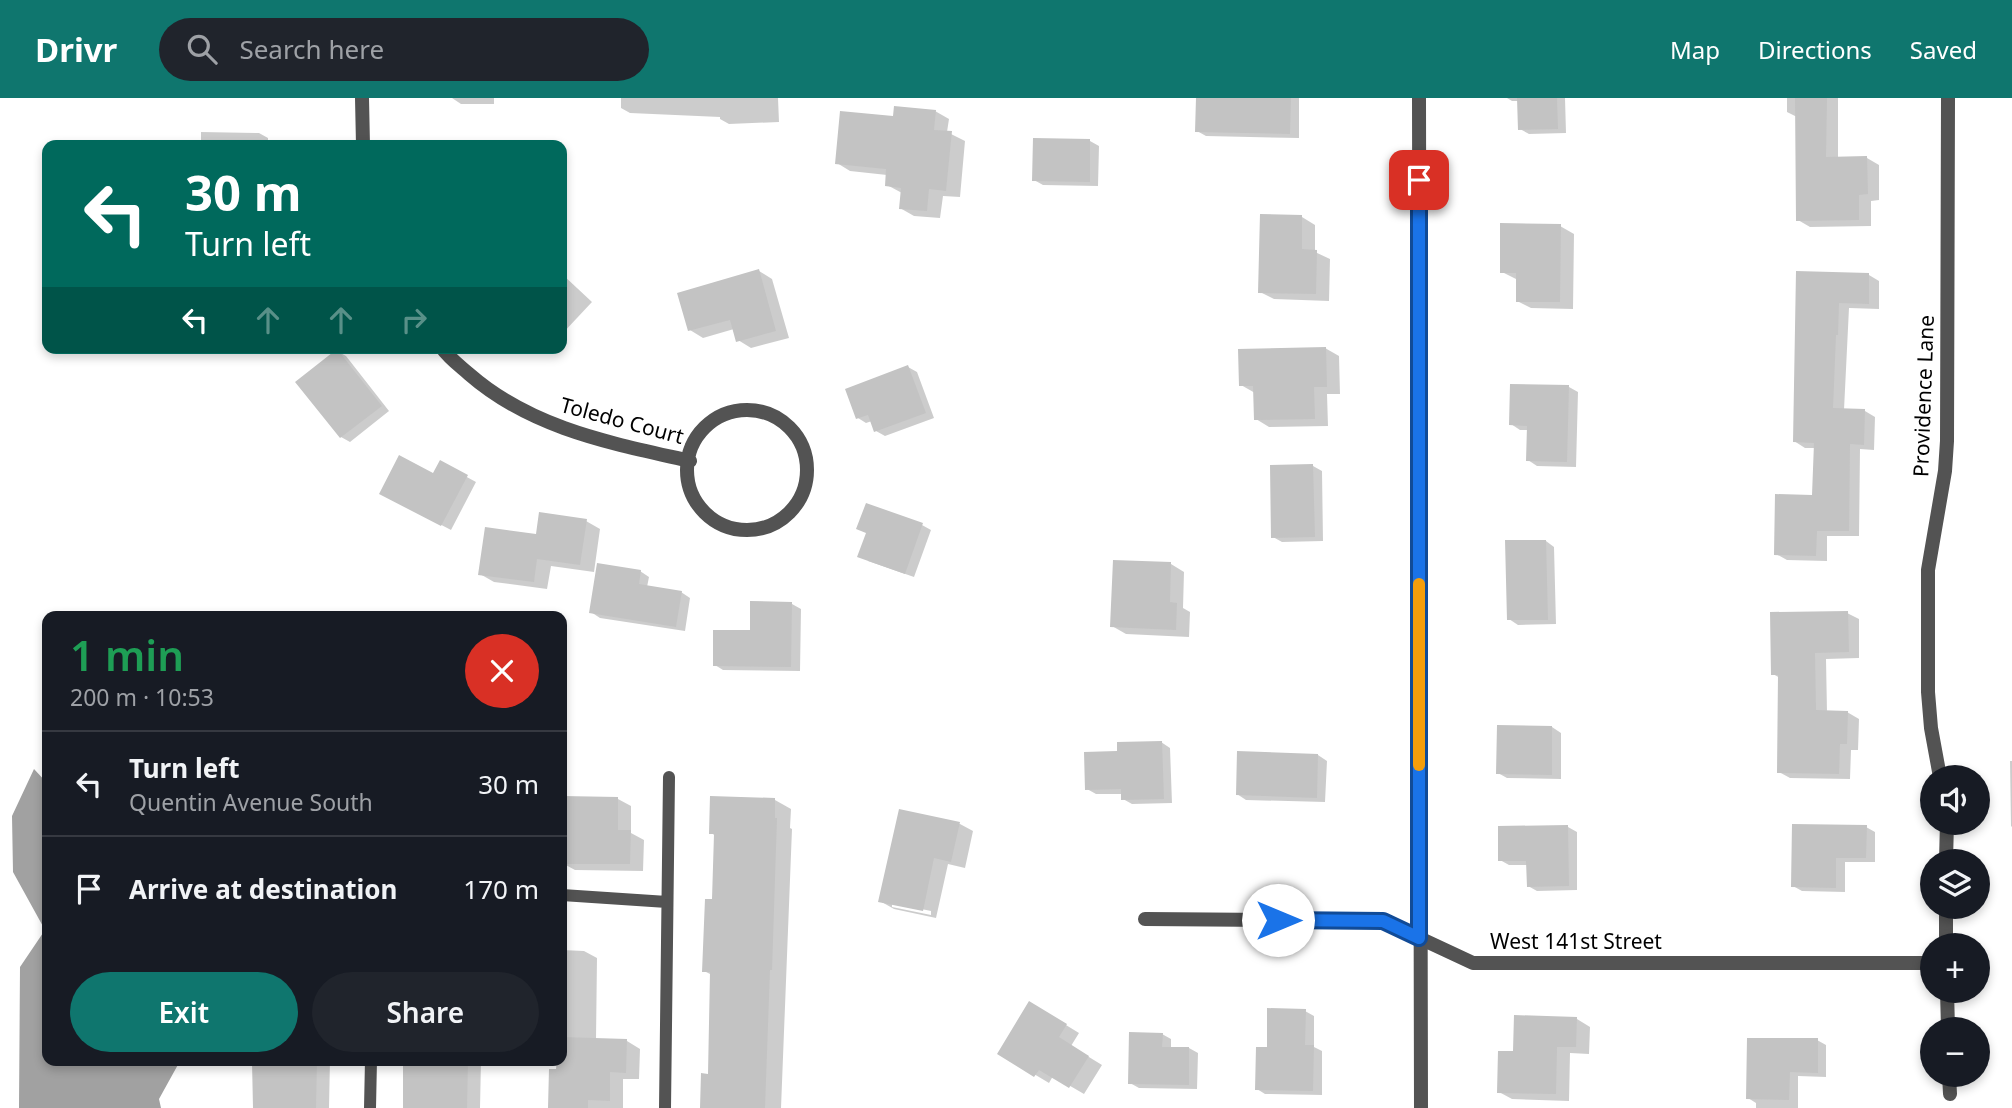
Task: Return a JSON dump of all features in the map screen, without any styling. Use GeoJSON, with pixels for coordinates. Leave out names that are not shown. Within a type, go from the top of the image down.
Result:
{"type":"FeatureCollection","features":[{"type":"Feature","properties":{"kind":"street"},"geometry":{"type":"LineString","coordinates":[[362,98],[363,140]]}},
{"type":"Feature","properties":{"kind":"street"},"geometry":{"type":"LineString","coordinates":[[1419,98],[1421,1108]]}},
{"type":"Feature","properties":{"kind":"street","name":"Providence Lane"},"geometry":{"type":"LineString","coordinates":[[1938,765],[1928,692],[1928,570],[1945,471],[1947,441],[1948,98]]}},
{"type":"Feature","properties":{"kind":"street","name":"Toledo Court"},"geometry":{"type":"LineString","coordinates":[[449,354],[490,392],[535,418],[589,438],[690,461]]}},
{"type":"Feature","properties":{"kind":"street","name":"Toledo Court"},"geometry":{"type":"LineString","coordinates":[[738,410],[758,410],[776,417],[791,428],[803,444],[808,463],[807,482],[800,500],[786,517],[768,528],[747,531],[727,528],[708,518],[695,502],[687,482],[690,461],[692,443],[704,427],[720,416],[738,410]]}},
{"type":"Feature","properties":{"kind":"street","name":"West 141st Street"},"geometry":{"type":"LineString","coordinates":[[1146,919],[1383,921],[1474,963],[1920,963]]}},
{"type":"Feature","properties":{"kind":"street"},"geometry":{"type":"LineString","coordinates":[[1950,1087],[1950,1094]]}},
{"type":"Feature","properties":{"kind":"lane"},"geometry":{"type":"LineString","coordinates":[[665,1108],[668,777]]}},
{"type":"Feature","properties":{"kind":"lane"},"geometry":{"type":"LineString","coordinates":[[567,895],[667,902]]}},
{"type":"Feature","properties":{"kind":"lane"},"geometry":{"type":"LineString","coordinates":[[370,1108],[371,1066]]}},
{"type":"Feature","properties":{"kind":"shaded area"},"geometry":{"type":"Polygon","coordinates":[[[34,769],[42,778],[42,925],[13,872],[12,816],[34,769]]]}},
{"type":"Feature","properties":{"kind":"shaded area"},"geometry":{"type":"Polygon","coordinates":[[[42,934],[42,1066],[177,1066],[159,1099],[161,1108],[19,1108],[20,967],[42,934]]]}},
{"type":"Feature","properties":{"kind":"building"},"geometry":{"type":"Polygon","coordinates":[[[1196,98],[1291,98],[1290,134],[1195,132],[1196,98]]]}},
{"type":"Feature","properties":{"kind":"building"},"geometry":{"type":"Polygon","coordinates":[[[1517,98],[1557,98],[1558,129],[1518,130],[1517,98]]]}},
{"type":"Feature","properties":{"kind":"building"},"geometry":{"type":"Polygon","coordinates":[[[1795,98],[1827,98],[1826,157],[1867,156],[1868,194],[1859,195],[1859,220],[1796,221],[1795,98]]]}},
{"type":"Feature","properties":{"kind":"building"},"geometry":{"type":"Polygon","coordinates":[[[894,106],[936,110],[934,130],[952,131],[946,191],[929,189],[927,211],[899,209],[901,188],[885,186],[886,169],[835,164],[840,111],[893,116],[894,106]]]}},
{"type":"Feature","properties":{"kind":"building"},"geometry":{"type":"Polygon","coordinates":[[[1033,138],[1090,139],[1090,182],[1032,181],[1033,138]]]}},
{"type":"Feature","properties":{"kind":"building"},"geometry":{"type":"Polygon","coordinates":[[[1260,214],[1302,215],[1302,249],[1317,250],[1316,294],[1258,293],[1260,214]]]}},
{"type":"Feature","properties":{"kind":"building"},"geometry":{"type":"Polygon","coordinates":[[[1500,223],[1561,224],[1560,302],[1516,302],[1516,273],[1500,273],[1500,223]]]}},
{"type":"Feature","properties":{"kind":"building"},"geometry":{"type":"Polygon","coordinates":[[[759,269],[776,331],[736,342],[730,320],[688,331],[677,293],[759,269]]]}},
{"type":"Feature","properties":{"kind":"building"},"geometry":{"type":"Polygon","coordinates":[[[1796,271],[1869,273],[1869,304],[1839,303],[1836,335],[1833,408],[1865,409],[1864,445],[1850,444],[1849,531],[1817,531],[1816,556],[1774,555],[1775,494],[1812,495],[1814,443],[1793,442],[1796,271]]]}},
{"type":"Feature","properties":{"kind":"building"},"geometry":{"type":"Polygon","coordinates":[[[1326,347],[1327,387],[1314,387],[1315,419],[1254,420],[1253,386],[1239,386],[1238,349],[1326,347]]]}},
{"type":"Feature","properties":{"kind":"building"},"geometry":{"type":"Polygon","coordinates":[[[331,354],[341,354],[382,406],[340,438],[295,382],[331,354]]]}},
{"type":"Feature","properties":{"kind":"building"},"geometry":{"type":"Polygon","coordinates":[[[908,365],[926,413],[874,432],[868,415],[856,419],[845,389],[908,365]]]}},
{"type":"Feature","properties":{"kind":"building"},"geometry":{"type":"Polygon","coordinates":[[[1510,384],[1569,385],[1567,462],[1526,461],[1527,426],[1509,425],[1510,384]]]}},
{"type":"Feature","properties":{"kind":"building"},"geometry":{"type":"Polygon","coordinates":[[[399,455],[433,473],[440,460],[468,475],[441,526],[379,494],[399,455]]]}},
{"type":"Feature","properties":{"kind":"building"},"geometry":{"type":"Polygon","coordinates":[[[1313,464],[1315,537],[1271,538],[1270,465],[1313,464]]]}},
{"type":"Feature","properties":{"kind":"building"},"geometry":{"type":"Polygon","coordinates":[[[866,503],[923,523],[905,574],[857,557],[866,533],[856,529],[866,503]]]}},
{"type":"Feature","properties":{"kind":"building"},"geometry":{"type":"Polygon","coordinates":[[[539,512],[587,519],[580,565],[537,559],[534,582],[478,575],[485,527],[536,534],[539,512]]]}},
{"type":"Feature","properties":{"kind":"building"},"geometry":{"type":"Polygon","coordinates":[[[1505,540],[1546,540],[1548,620],[1507,620],[1505,540]]]}},
{"type":"Feature","properties":{"kind":"building"},"geometry":{"type":"Polygon","coordinates":[[[1113,560],[1171,562],[1170,602],[1177,603],[1176,630],[1110,627],[1113,560]]]}},
{"type":"Feature","properties":{"kind":"building"},"geometry":{"type":"Polygon","coordinates":[[[597,563],[641,570],[639,584],[682,591],[676,627],[589,613],[597,563]]]}},
{"type":"Feature","properties":{"kind":"building"},"geometry":{"type":"Polygon","coordinates":[[[750,601],[792,602],[791,667],[713,666],[713,630],[750,630],[750,601]]]}},
{"type":"Feature","properties":{"kind":"building"},"geometry":{"type":"Polygon","coordinates":[[[1848,611],[1849,652],[1815,653],[1816,710],[1848,711],[1847,744],[1840,744],[1839,774],[1777,773],[1778,675],[1771,675],[1770,612],[1848,611]]]}},
{"type":"Feature","properties":{"kind":"building"},"geometry":{"type":"Polygon","coordinates":[[[1497,725],[1552,726],[1552,775],[1496,774],[1497,725]]]}},
{"type":"Feature","properties":{"kind":"building"},"geometry":{"type":"Polygon","coordinates":[[[1162,741],[1164,799],[1121,800],[1121,789],[1085,790],[1084,752],[1117,751],[1117,742],[1162,741]]]}},
{"type":"Feature","properties":{"kind":"building"},"geometry":{"type":"Polygon","coordinates":[[[1237,751],[1318,754],[1317,798],[1236,795],[1237,751]]]}},
{"type":"Feature","properties":{"kind":"building"},"geometry":{"type":"Polygon","coordinates":[[[567,796],[618,797],[618,830],[631,830],[630,864],[567,864],[567,796]]]}},
{"type":"Feature","properties":{"kind":"building"},"geometry":{"type":"Polygon","coordinates":[[[710,796],[775,798],[777,818],[765,1108],[700,1108],[701,1073],[708,1074],[710,972],[702,972],[705,899],[712,899],[714,834],[709,834],[710,796]]]}},
{"type":"Feature","properties":{"kind":"building"},"geometry":{"type":"Polygon","coordinates":[[[899,809],[960,822],[951,862],[934,858],[923,911],[878,902],[899,809]]]}},
{"type":"Feature","properties":{"kind":"building"},"geometry":{"type":"Polygon","coordinates":[[[1792,824],[1867,825],[1866,858],[1836,858],[1836,888],[1791,887],[1792,824]]]}},
{"type":"Feature","properties":{"kind":"building"},"geometry":{"type":"Polygon","coordinates":[[[1568,825],[1569,886],[1527,887],[1526,861],[1498,861],[1498,826],[1568,825]]]}},
{"type":"Feature","properties":{"kind":"building"},"geometry":{"type":"Polygon","coordinates":[[[1029,1001],[1067,1024],[1059,1037],[1089,1056],[1069,1088],[1039,1070],[1034,1077],[997,1054],[1029,1001]]]}},
{"type":"Feature","properties":{"kind":"building"},"geometry":{"type":"Polygon","coordinates":[[[1267,1008],[1306,1009],[1305,1045],[1314,1045],[1313,1091],[1255,1090],[1256,1047],[1267,1047],[1267,1008]]]}},
{"type":"Feature","properties":{"kind":"building"},"geometry":{"type":"Polygon","coordinates":[[[1514,1015],[1577,1017],[1576,1047],[1557,1047],[1556,1094],[1497,1093],[1498,1051],[1513,1051],[1514,1015]]]}},
{"type":"Feature","properties":{"kind":"building"},"geometry":{"type":"Polygon","coordinates":[[[1129,1032],[1163,1033],[1162,1047],[1189,1047],[1189,1085],[1128,1084],[1129,1032]]]}},
{"type":"Feature","properties":{"kind":"building"},"geometry":{"type":"Polygon","coordinates":[[[567,1037],[627,1039],[626,1073],[610,1072],[610,1101],[588,1100],[588,1108],[548,1108],[549,1069],[556,1069],[556,1066],[567,1066],[567,1037]]]}},
{"type":"Feature","properties":{"kind":"building"},"geometry":{"type":"Polygon","coordinates":[[[1747,1038],[1818,1038],[1818,1073],[1790,1072],[1789,1100],[1746,1099],[1747,1038]]]}},
{"type":"Feature","properties":{"kind":"building"},"geometry":{"type":"Polygon","coordinates":[[[252,1066],[317,1066],[316,1108],[253,1108],[252,1066]]]}},
{"type":"Feature","properties":{"kind":"building"},"geometry":{"type":"Polygon","coordinates":[[[403,1066],[468,1066],[467,1108],[403,1108],[403,1066]]]}},
{"type":"Feature","properties":{"kind":"slow traffic"},"geometry":{"type":"LineString","coordinates":[[1419,584],[1419,765]]}},
{"type":"Feature","properties":{"kind":"route"},"geometry":{"type":"LineString","coordinates":[[1278,920],[1383,921],[1419,938],[1419,180]]}}]}
